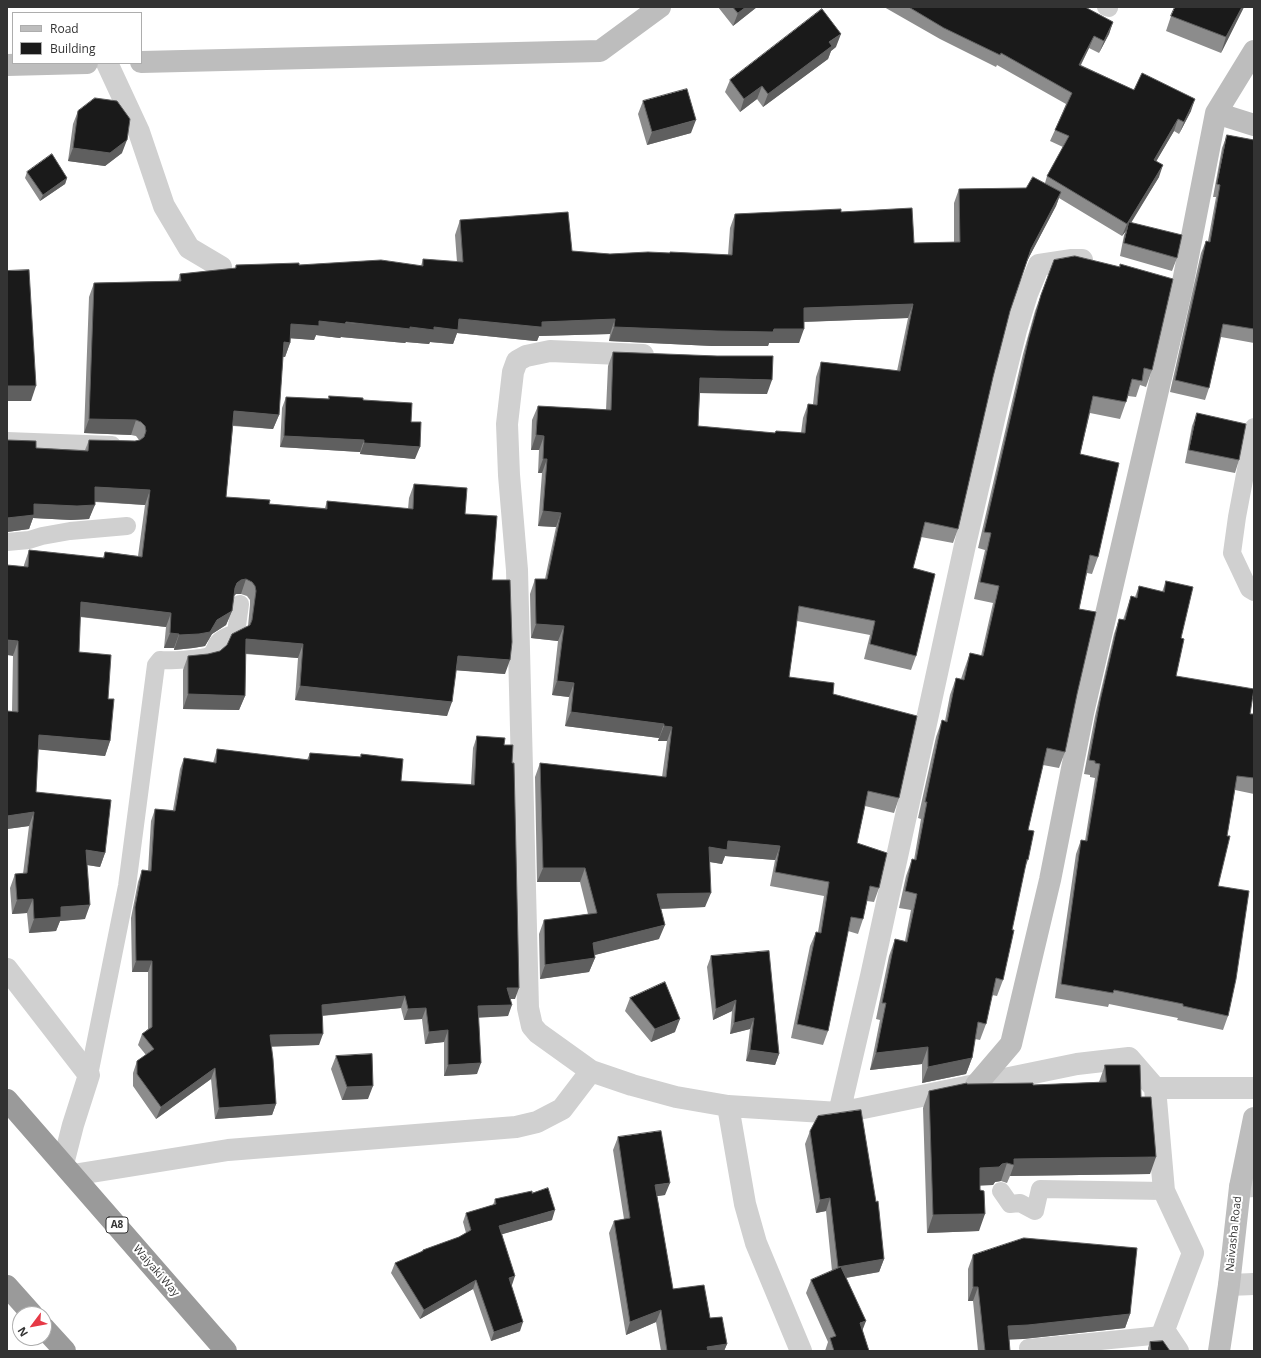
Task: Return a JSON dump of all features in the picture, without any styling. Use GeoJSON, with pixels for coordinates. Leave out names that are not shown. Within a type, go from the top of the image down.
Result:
{"type":"FeatureCollection","features":[{"type":"Feature","properties":{"kind":"highway","name":"Waiyaki Way"},"geometry":{"type":"LineString","coordinates":[[7,1100],[226,1351]]}},
{"type":"Feature","properties":{"kind":"highway"},"geometry":{"type":"LineString","coordinates":[[7,1286],[25,1306]]}},
{"type":"Feature","properties":{"kind":"highway"},"geometry":{"type":"LineString","coordinates":[[52,1337],[65,1351]]}},
{"type":"Feature","properties":{"kind":"street"},"geometry":{"type":"LineString","coordinates":[[142,62],[600,51],[660,7]]}},
{"type":"Feature","properties":{"kind":"street"},"geometry":{"type":"LineString","coordinates":[[976,1085],[1011,1044],[1050,880],[1083,713],[1182,287],[1216,113],[1254,51]]}},
{"type":"Feature","properties":{"kind":"street"},"geometry":{"type":"LineString","coordinates":[[7,65],[47,64]]}},
{"type":"Feature","properties":{"kind":"street"},"geometry":{"type":"LineString","coordinates":[[107,64],[139,132],[164,206],[190,248],[221,267]]}},
{"type":"Feature","properties":{"kind":"street"},"geometry":{"type":"LineString","coordinates":[[1216,113],[1254,125]]}},
{"type":"Feature","properties":{"kind":"street"},"geometry":{"type":"LineString","coordinates":[[839,1113],[871,976],[965,545],[1016,330],[1027,294],[1039,265],[1072,260],[1100,264]]}},
{"type":"Feature","properties":{"kind":"street"},"geometry":{"type":"LineString","coordinates":[[1160,281],[1182,287]]}},
{"type":"Feature","properties":{"kind":"street"},"geometry":{"type":"LineString","coordinates":[[661,356],[550,351],[526,356],[517,361],[512,372],[507,424],[509,475],[517,570],[528,1008],[532,1026],[538,1033],[591,1071],[632,1085],[676,1097],[728,1106],[839,1113],[1077,1064],[1129,1058],[1155,1088],[1164,1190],[1193,1253],[1162,1335],[1166,1333],[1178,1351]]}},
{"type":"Feature","properties":{"kind":"street"},"geometry":{"type":"LineString","coordinates":[[7,969],[89,1074],[73,1124],[68,1170],[228,1150],[516,1126],[537,1122],[562,1109],[591,1071]]}},
{"type":"Feature","properties":{"kind":"street"},"geometry":{"type":"LineString","coordinates":[[1155,1088],[1254,1088]]}},
{"type":"Feature","properties":{"kind":"street"},"geometry":{"type":"LineString","coordinates":[[728,1106],[745,1204],[754,1237],[801,1351]]}},
{"type":"Feature","properties":{"kind":"street","name":"Naivasha Road"},"geometry":{"type":"LineString","coordinates":[[1219,1351],[1247,1186],[1254,1118]]}},
{"type":"Feature","properties":{"kind":"street"},"geometry":{"type":"LineString","coordinates":[[1229,1285],[1254,1284]]}},
{"type":"Feature","properties":{"kind":"lane"},"geometry":{"type":"LineString","coordinates":[[1254,428],[1232,552],[1249,590],[1254,592]]}},
{"type":"Feature","properties":{"kind":"lane"},"geometry":{"type":"LineString","coordinates":[[7,442],[60,442],[130,446]]}},
{"type":"Feature","properties":{"kind":"lane"},"geometry":{"type":"LineString","coordinates":[[7,542],[29,540],[42,536],[70,532],[127,526]]}},
{"type":"Feature","properties":{"kind":"lane"},"geometry":{"type":"LineString","coordinates":[[89,1074],[127,886],[156,664],[160,660],[170,661],[209,656],[216,650],[220,641],[236,633],[240,604]]}},
{"type":"Feature","properties":{"kind":"lane"},"geometry":{"type":"LineString","coordinates":[[1001,1191],[1010,1204],[1020,1203],[1035,1211],[1040,1188],[1164,1190]]}},
{"type":"Feature","properties":{"kind":"lane"},"geometry":{"type":"LineString","coordinates":[[1028,1348],[1162,1335]]}},
{"type":"Feature","properties":{"kind":"building"},"geometry":{"type":"Polygon","coordinates":[[[733,7],[746,7],[738,13],[733,7]]]}},
{"type":"Feature","properties":{"kind":"building"},"geometry":{"type":"Polygon","coordinates":[[[909,7],[1085,7],[1113,22],[1104,41],[1094,36],[1079,65],[1134,90],[1142,73],[1195,99],[1184,122],[1178,119],[1154,160],[1163,165],[1127,224],[1047,176],[1069,136],[1055,130],[1072,93],[1001,53],[1000,55],[944,28],[909,7]]]}},
{"type":"Feature","properties":{"kind":"building"},"geometry":{"type":"Polygon","coordinates":[[[1175,7],[1242,7],[1226,37],[1171,16],[1175,7]]]}},
{"type":"Feature","properties":{"kind":"building"},"geometry":{"type":"Polygon","coordinates":[[[822,9],[841,34],[829,42],[832,46],[768,94],[762,86],[744,99],[730,80],[822,9]]]}},
{"type":"Feature","properties":{"kind":"building"},"geometry":{"type":"Polygon","coordinates":[[[687,89],[696,120],[652,132],[643,101],[687,89]]]}},
{"type":"Feature","properties":{"kind":"building"},"geometry":{"type":"Polygon","coordinates":[[[95,98],[117,101],[130,119],[127,140],[110,153],[73,148],[78,111],[95,98]]]}},
{"type":"Feature","properties":{"kind":"building"},"geometry":{"type":"Polygon","coordinates":[[[1227,135],[1254,140],[1254,329],[1223,324],[1209,388],[1175,380],[1206,241],[1210,242],[1220,185],[1217,184],[1227,135]]]}},
{"type":"Feature","properties":{"kind":"building"},"geometry":{"type":"Polygon","coordinates":[[[52,154],[67,178],[43,195],[27,172],[52,154]]]}},
{"type":"Feature","properties":{"kind":"building"},"geometry":{"type":"Polygon","coordinates":[[[1033,177],[1061,192],[1031,249],[1010,311],[993,377],[958,529],[925,522],[913,568],[935,574],[916,656],[870,644],[875,621],[799,606],[789,677],[834,683],[833,694],[917,716],[899,798],[868,791],[857,843],[887,853],[879,888],[870,886],[863,919],[851,917],[828,1031],[797,1024],[816,932],[821,933],[829,882],[775,872],[780,846],[728,841],[727,850],[709,847],[711,893],[657,894],[665,925],[593,943],[595,958],[545,965],[544,920],[597,913],[585,868],[543,868],[540,763],[666,777],[672,727],[664,726],[664,724],[571,712],[574,683],[557,681],[564,626],[536,624],[535,579],[547,579],[561,513],[543,511],[547,459],[543,459],[544,436],[536,435],[538,406],[611,410],[613,352],[717,356],[773,356],[772,380],[700,378],[698,426],[775,433],[776,431],[805,433],[808,404],[817,405],[821,362],[900,371],[913,304],[804,308],[804,329],[774,329],[773,332],[614,327],[615,319],[542,322],[542,327],[540,327],[459,319],[458,330],[434,327],[434,330],[410,327],[410,329],[346,322],[345,324],[319,321],[319,326],[291,324],[290,343],[284,342],[279,415],[234,411],[226,497],[270,500],[269,504],[327,509],[327,501],[413,509],[414,484],[467,488],[465,514],[497,516],[492,580],[510,580],[512,642],[510,660],[458,656],[452,702],[300,686],[303,644],[246,639],[245,696],[188,694],[188,656],[220,651],[227,645],[232,634],[250,625],[256,591],[252,582],[246,579],[237,583],[232,611],[217,620],[210,632],[199,634],[179,635],[170,633],[171,613],[81,602],[79,652],[111,655],[108,699],[114,699],[110,741],[39,735],[36,792],[111,800],[105,853],[86,850],[90,905],[61,907],[61,917],[34,919],[33,899],[17,900],[15,874],[27,873],[34,812],[7,816],[7,711],[18,712],[18,641],[7,640],[7,565],[28,567],[29,550],[104,558],[105,552],[142,557],[150,490],[95,487],[95,505],[77,506],[34,504],[34,515],[7,518],[7,440],[36,441],[36,448],[88,451],[89,440],[135,441],[144,437],[146,431],[145,426],[136,420],[89,419],[94,283],[181,281],[180,274],[236,268],[236,265],[299,263],[299,265],[381,260],[423,266],[423,259],[463,262],[460,220],[568,212],[572,251],[610,254],[670,252],[732,255],[735,214],[841,209],[841,212],[912,208],[914,243],[960,242],[959,189],[1026,188],[1033,177]]]}},
{"type":"Feature","properties":{"kind":"building"},"geometry":{"type":"Polygon","coordinates":[[[1129,222],[1182,235],[1177,258],[1124,243],[1129,222]]]}},
{"type":"Feature","properties":{"kind":"building"},"geometry":{"type":"Polygon","coordinates":[[[1075,256],[1120,267],[1120,264],[1173,279],[1152,370],[1144,368],[1142,381],[1132,379],[1126,402],[1093,396],[1080,454],[1119,463],[1098,557],[1090,555],[1079,609],[1096,612],[1065,752],[1047,748],[1028,830],[1034,831],[1012,930],[1014,930],[1003,980],[996,978],[986,1024],[978,1022],[972,1058],[928,1067],[928,1047],[876,1053],[886,1003],[882,1003],[895,939],[907,942],[917,894],[905,891],[912,859],[916,860],[927,802],[925,802],[942,720],[947,722],[956,678],[964,680],[970,653],[983,656],[999,586],[980,582],[991,533],[984,532],[1029,337],[1041,295],[1054,260],[1075,256]]]}},
{"type":"Feature","properties":{"kind":"building"},"geometry":{"type":"Polygon","coordinates":[[[29,270],[36,386],[7,386],[7,271],[29,270]]]}},
{"type":"Feature","properties":{"kind":"building"},"geometry":{"type":"Polygon","coordinates":[[[329,396],[412,403],[411,422],[421,422],[420,447],[364,443],[364,440],[284,436],[286,397],[329,399],[329,396]]]}},
{"type":"Feature","properties":{"kind":"building"},"geometry":{"type":"Polygon","coordinates":[[[1197,413],[1246,424],[1239,460],[1189,450],[1197,413]]]}},
{"type":"Feature","properties":{"kind":"building"},"geometry":{"type":"Polygon","coordinates":[[[1166,581],[1193,587],[1181,638],[1184,639],[1176,676],[1254,689],[1250,714],[1254,714],[1254,778],[1237,776],[1227,836],[1230,836],[1218,886],[1249,891],[1236,979],[1228,1016],[1183,1006],[1183,1004],[1114,990],[1113,993],[1061,984],[1081,840],[1087,841],[1100,764],[1089,760],[1100,701],[1119,619],[1125,620],[1131,596],[1137,598],[1139,586],[1164,592],[1166,581]]]}},
{"type":"Feature","properties":{"kind":"building"},"geometry":{"type":"Polygon","coordinates":[[[477,736],[505,738],[504,745],[513,745],[512,763],[514,763],[519,988],[507,988],[512,1005],[478,1006],[481,1063],[448,1065],[448,1030],[429,1032],[426,1008],[408,1009],[405,996],[322,1005],[323,1034],[270,1035],[276,1104],[219,1108],[215,1068],[161,1107],[137,1074],[137,1061],[154,1049],[142,1034],[152,1027],[152,961],[136,961],[135,907],[142,870],[151,871],[155,809],[175,811],[184,758],[216,763],[217,749],[309,760],[310,753],[361,757],[361,754],[403,759],[401,781],[474,785],[477,736]]]}},
{"type":"Feature","properties":{"kind":"building"},"geometry":{"type":"Polygon","coordinates":[[[769,951],[779,1054],[750,1050],[754,1018],[734,1023],[736,1000],[716,1009],[711,956],[769,951]]]}},
{"type":"Feature","properties":{"kind":"building"},"geometry":{"type":"Polygon","coordinates":[[[665,982],[680,1019],[655,1029],[630,998],[665,982]]]}},
{"type":"Feature","properties":{"kind":"building"},"geometry":{"type":"Polygon","coordinates":[[[372,1054],[373,1086],[347,1087],[336,1056],[372,1054]]]}},
{"type":"Feature","properties":{"kind":"building"},"geometry":{"type":"Polygon","coordinates":[[[1105,1065],[1140,1065],[1141,1097],[1151,1097],[1156,1157],[1014,1159],[1014,1165],[1007,1163],[1002,1164],[999,1167],[980,1168],[980,1190],[984,1191],[985,1214],[933,1215],[929,1091],[967,1083],[1033,1083],[1033,1085],[1106,1082],[1105,1065]]]}},
{"type":"Feature","properties":{"kind":"building"},"geometry":{"type":"Polygon","coordinates":[[[861,1110],[876,1202],[878,1201],[884,1259],[838,1267],[830,1198],[820,1200],[810,1131],[818,1116],[861,1110]]]}},
{"type":"Feature","properties":{"kind":"building"},"geometry":{"type":"Polygon","coordinates":[[[661,1131],[670,1183],[655,1185],[673,1289],[704,1285],[710,1318],[722,1317],[727,1344],[707,1347],[708,1351],[667,1351],[661,1310],[630,1322],[614,1221],[630,1218],[618,1137],[661,1131]]]}},
{"type":"Feature","properties":{"kind":"building"},"geometry":{"type":"Polygon","coordinates":[[[548,1188],[555,1210],[499,1226],[515,1276],[509,1278],[523,1322],[494,1332],[476,1280],[424,1310],[395,1263],[423,1250],[459,1237],[471,1230],[466,1213],[496,1204],[495,1199],[532,1191],[532,1193],[548,1188]]]}},
{"type":"Feature","properties":{"kind":"building"},"geometry":{"type":"Polygon","coordinates":[[[1024,1238],[1137,1248],[1130,1314],[1008,1326],[1010,1351],[985,1351],[978,1287],[973,1287],[973,1255],[1024,1238]]]}},
{"type":"Feature","properties":{"kind":"building"},"geometry":{"type":"Polygon","coordinates":[[[841,1267],[866,1321],[860,1323],[869,1351],[834,1351],[830,1338],[836,1336],[811,1280],[841,1267]]]}},
{"type":"Feature","properties":{"kind":"building"},"geometry":{"type":"Polygon","coordinates":[[[1163,1341],[1170,1351],[1151,1351],[1150,1342],[1163,1341]]]}}]}
